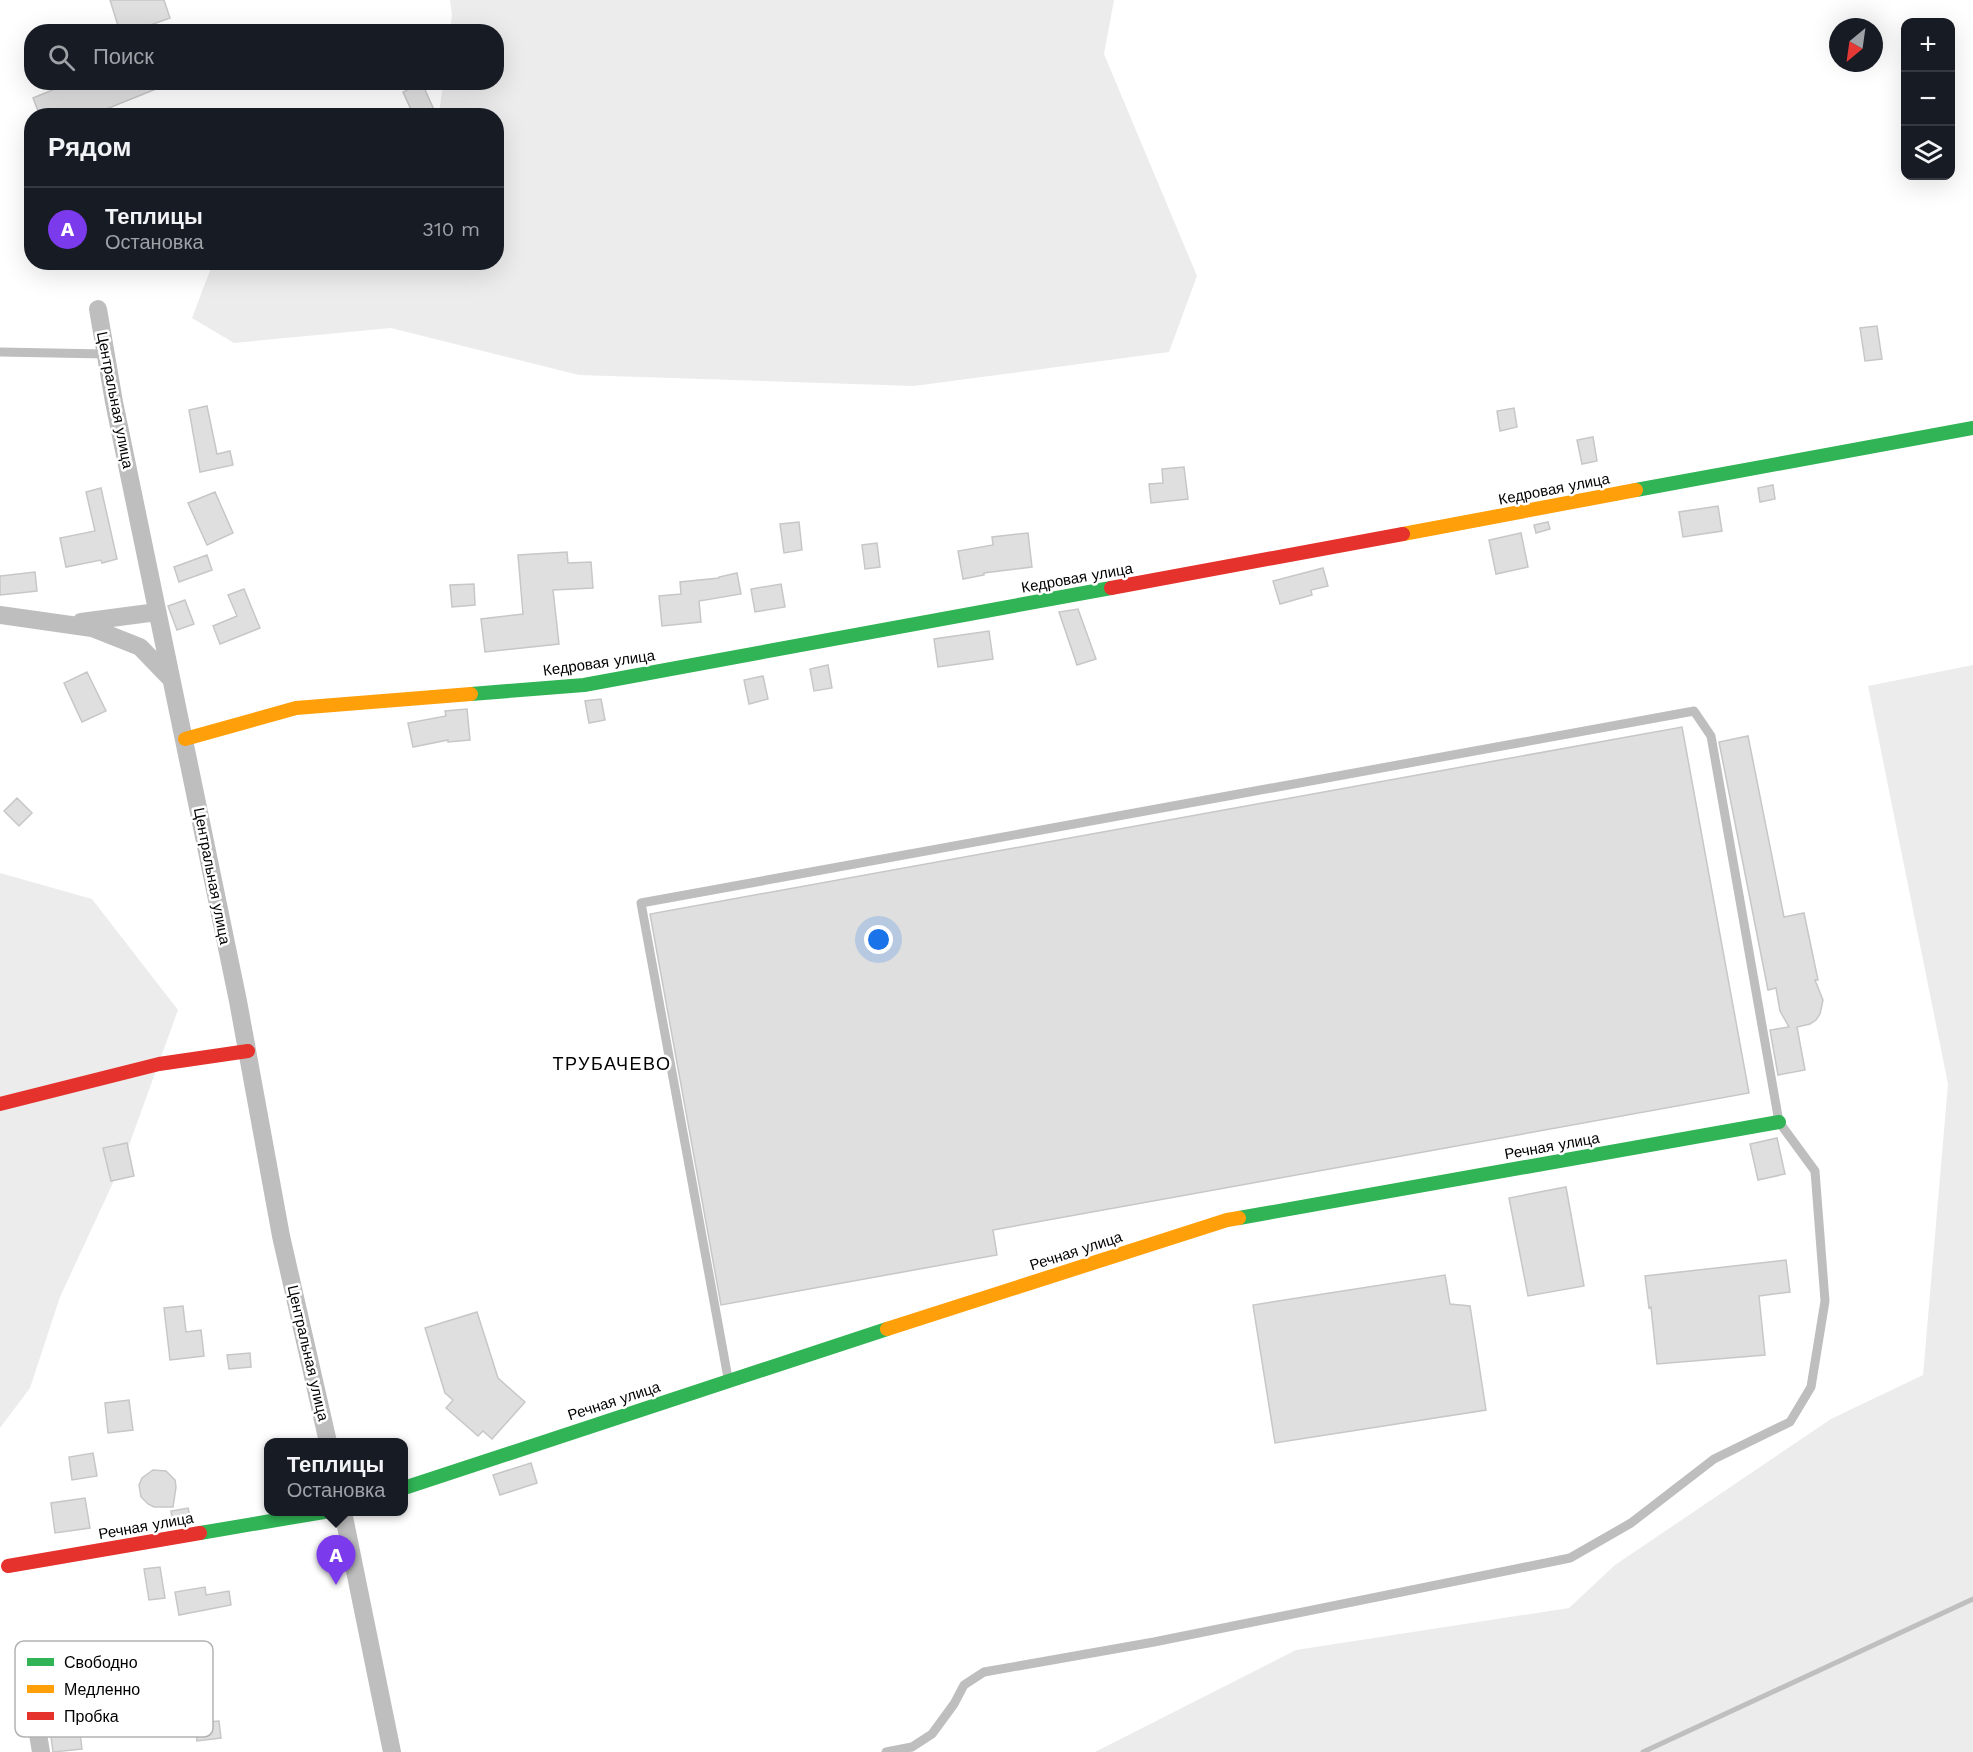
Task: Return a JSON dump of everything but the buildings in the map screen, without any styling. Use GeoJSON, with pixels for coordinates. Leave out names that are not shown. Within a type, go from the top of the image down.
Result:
{"type":"FeatureCollection","features":[{"type":"Feature","properties":{"kind":"street","name":"Центральная улица"},"geometry":{"type":"LineString","coordinates":[[98,309],[114,402],[248,1051],[281,1236],[327,1438]]}},
{"type":"Feature","properties":{"kind":"street","name":"Кедровая улица"},"geometry":{"type":"LineString","coordinates":[[184,739],[296,708],[584,685],[1973,428]]}},
{"type":"Feature","properties":{"kind":"street"},"geometry":{"type":"LineString","coordinates":[[70,624],[157,612]]}},
{"type":"Feature","properties":{"kind":"street"},"geometry":{"type":"LineString","coordinates":[[0,615],[92,628],[140,647],[171,678]]}},
{"type":"Feature","properties":{"kind":"street"},"geometry":{"type":"LineString","coordinates":[[0,1104],[159,1064],[248,1051]]}},
{"type":"Feature","properties":{"kind":"street","name":"Речная улица"},"geometry":{"type":"LineString","coordinates":[[408,1487],[729,1380],[1227,1220],[1779,1122]]}},
{"type":"Feature","properties":{"kind":"street","name":"Речная улица"},"geometry":{"type":"LineString","coordinates":[[8,1566],[301,1516]]}},
{"type":"Feature","properties":{"kind":"street"},"geometry":{"type":"LineString","coordinates":[[345,1516],[392,1752]]}},
{"type":"Feature","properties":{"kind":"lane"},"geometry":{"type":"LineString","coordinates":[[0,352],[106,354]]}},
{"type":"Feature","properties":{"kind":"lane"},"geometry":{"type":"LineString","coordinates":[[729,1380],[641,903],[1694,711],[1711,736],[1779,1122],[1815,1172],[1825,1301],[1811,1387],[1790,1422],[1714,1459],[1631,1523],[1570,1558],[1154,1642],[984,1672],[964,1685],[954,1704],[932,1734],[912,1747],[886,1752]]}},
{"type":"Feature","properties":{"kind":"shaded area"},"geometry":{"type":"Polygon","coordinates":[[[450,0],[1114,0],[1104,54],[1197,276],[1169,352],[914,386],[579,375],[391,328],[234,343],[192,318],[210,270],[504,270],[504,108],[440,108],[442,90],[504,90],[504,24],[451,24],[450,0]]]}},
{"type":"Feature","properties":{"kind":"shaded area"},"geometry":{"type":"Polygon","coordinates":[[[1973,665],[1973,1752],[1095,1752],[1296,1650],[1569,1608],[1615,1565],[1831,1419],[1923,1375],[1948,1084],[1868,686],[1973,665]]]}},
{"type":"Feature","properties":{"kind":"shaded area"},"geometry":{"type":"Polygon","coordinates":[[[0,873],[92,899],[178,1010],[124,1159],[60,1297],[30,1388],[0,1428],[0,873]]]}},
{"type":"Feature","properties":{"kind":"waterway"},"geometry":{"type":"LineString","coordinates":[[1643,1752],[1973,1599]]}},
{"type":"Feature","properties":{"kind":"traffic: fast"},"geometry":{"type":"LineString","coordinates":[[1636,490],[1973,428]]}},
{"type":"Feature","properties":{"kind":"traffic: fast"},"geometry":{"type":"LineString","coordinates":[[471,694],[584,685],[1111,588]]}},
{"type":"Feature","properties":{"kind":"traffic: fast"},"geometry":{"type":"LineString","coordinates":[[1239,1218],[1779,1122]]}},
{"type":"Feature","properties":{"kind":"traffic: fast"},"geometry":{"type":"LineString","coordinates":[[408,1487],[887,1329]]}},
{"type":"Feature","properties":{"kind":"traffic: fast"},"geometry":{"type":"LineString","coordinates":[[200,1533],[300,1516]]}},
{"type":"Feature","properties":{"kind":"traffic: slow"},"geometry":{"type":"LineString","coordinates":[[1403,534],[1636,490]]}},
{"type":"Feature","properties":{"kind":"traffic: slow"},"geometry":{"type":"LineString","coordinates":[[185,739],[296,708],[471,694]]}},
{"type":"Feature","properties":{"kind":"traffic: slow"},"geometry":{"type":"LineString","coordinates":[[887,1329],[1239,1218]]}},
{"type":"Feature","properties":{"kind":"traffic: jam"},"geometry":{"type":"LineString","coordinates":[[1111,588],[1403,534]]}},
{"type":"Feature","properties":{"kind":"traffic: jam"},"geometry":{"type":"LineString","coordinates":[[0,1104],[159,1064],[248,1051]]}},
{"type":"Feature","properties":{"kind":"traffic: jam"},"geometry":{"type":"LineString","coordinates":[[8,1566],[200,1533]]}},
{"type":"Feature","properties":{"kind":"place","name":"Теплицы"},"geometry":{"type":"Point","coordinates":[336,1585]}},
{"type":"Feature","properties":{"kind":"district","name":"ТРУБАЧЕВО"},"geometry":{"type":"Point","coordinates":[612,1063]}}]}
